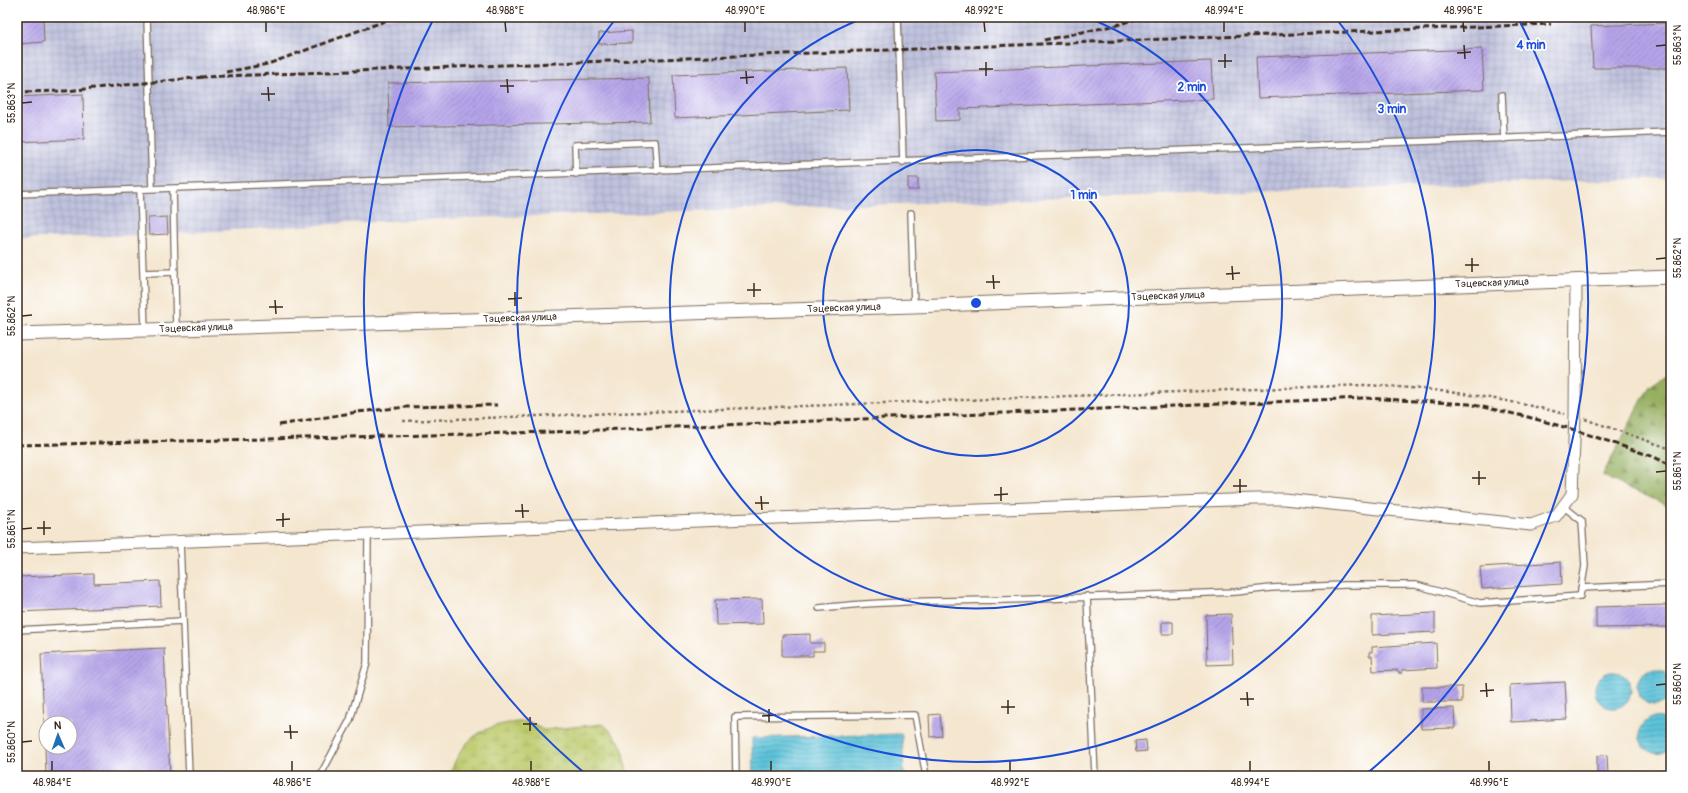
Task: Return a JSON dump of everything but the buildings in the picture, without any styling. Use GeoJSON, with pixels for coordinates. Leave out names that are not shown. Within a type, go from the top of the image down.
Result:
{"type":"FeatureCollection","features":[{"type":"Feature","properties":{"kind":"street","name":"Тэцевская улица"},"geometry":{"type":"LineString","coordinates":[[17,334],[914,306],[1671,277]]}},
{"type":"Feature","properties":{"kind":"street"},"geometry":{"type":"LineString","coordinates":[[17,548],[1255,499],[1284,500],[1531,525],[1556,516],[1572,494],[1575,416],[1576,280]]}},
{"type":"Feature","properties":{"kind":"lane"},"geometry":{"type":"LineString","coordinates":[[147,17],[152,189]]}},
{"type":"Feature","properties":{"kind":"lane"},"geometry":{"type":"LineString","coordinates":[[898,17],[903,162]]}},
{"type":"Feature","properties":{"kind":"lane"},"geometry":{"type":"LineString","coordinates":[[1502,95],[1504,138]]}},
{"type":"Feature","properties":{"kind":"lane"},"geometry":{"type":"LineString","coordinates":[[17,194],[903,162],[1671,132]]}},
{"type":"Feature","properties":{"kind":"lane"},"geometry":{"type":"LineString","coordinates":[[576,174],[575,145],[655,142],[657,171]]}},
{"type":"Feature","properties":{"kind":"lane"},"geometry":{"type":"LineString","coordinates":[[173,189],[176,329]]}},
{"type":"Feature","properties":{"kind":"lane"},"geometry":{"type":"LineString","coordinates":[[140,190],[145,330]]}},
{"type":"Feature","properties":{"kind":"lane"},"geometry":{"type":"LineString","coordinates":[[911,213],[914,306]]}},
{"type":"Feature","properties":{"kind":"lane"},"geometry":{"type":"LineString","coordinates":[[143,273],[175,272]]}},
{"type":"Feature","properties":{"kind":"lane"},"geometry":{"type":"LineString","coordinates":[[819,608],[852,604],[935,600],[1236,592],[1271,588],[1344,585],[1416,585],[1480,603],[1580,596],[1585,566],[1582,521],[1563,506]]}},
{"type":"Feature","properties":{"kind":"lane"},"geometry":{"type":"LineString","coordinates":[[320,776],[350,720],[367,663],[368,533]]}},
{"type":"Feature","properties":{"kind":"lane"},"geometry":{"type":"LineString","coordinates":[[180,541],[189,776]]}},
{"type":"Feature","properties":{"kind":"lane"},"geometry":{"type":"LineString","coordinates":[[1581,588],[1671,584]]}},
{"type":"Feature","properties":{"kind":"lane"},"geometry":{"type":"LineString","coordinates":[[1087,596],[1095,776]]}},
{"type":"Feature","properties":{"kind":"lane"},"geometry":{"type":"LineString","coordinates":[[17,630],[182,621]]}},
{"type":"Feature","properties":{"kind":"lane"},"geometry":{"type":"LineString","coordinates":[[736,776],[734,717],[915,715],[926,776]]}},
{"type":"Feature","properties":{"kind":"path"},"geometry":{"type":"LineString","coordinates":[[403,421],[1364,385],[1466,393],[1529,405],[1575,416],[1614,428],[1671,449]]}},
{"type":"Feature","properties":{"kind":"shaded area"},"geometry":{"type":"Polygon","coordinates":[[[17,17],[1671,17],[1671,178],[382,221],[168,234],[17,239],[17,17]]]}},
{"type":"Feature","properties":{"kind":"green space"},"geometry":{"type":"Polygon","coordinates":[[[1671,371],[1671,507],[1602,476],[1650,385],[1671,371]]]}},
{"type":"Feature","properties":{"kind":"green space"},"geometry":{"type":"Polygon","coordinates":[[[528,721],[543,730],[603,724],[615,736],[622,747],[627,776],[449,776],[462,750],[469,741],[478,734],[500,725],[528,721]]]}},
{"type":"Feature","properties":{"kind":"water"},"geometry":{"type":"Polygon","coordinates":[[[1655,669],[1668,674],[1673,687],[1668,700],[1655,705],[1642,700],[1637,687],[1642,674],[1655,669]]]}},
{"type":"Feature","properties":{"kind":"water"},"geometry":{"type":"Polygon","coordinates":[[[1617,672],[1626,677],[1630,683],[1630,697],[1626,703],[1617,708],[1609,708],[1600,703],[1596,697],[1595,686],[1600,677],[1606,673],[1617,672]]]}},
{"type":"Feature","properties":{"kind":"water"},"geometry":{"type":"Polygon","coordinates":[[[1654,717],[1665,719],[1671,723],[1671,747],[1663,753],[1649,751],[1643,745],[1640,738],[1640,730],[1644,723],[1654,717]]]}},
{"type":"Feature","properties":{"kind":"water"},"geometry":{"type":"Polygon","coordinates":[[[902,734],[904,776],[753,776],[752,738],[902,734]]]}},
{"type":"Feature","properties":{"kind":"railway"},"geometry":{"type":"LineString","coordinates":[[226,72],[268,64],[396,17]]}},
{"type":"Feature","properties":{"kind":"railway"},"geometry":{"type":"LineString","coordinates":[[1044,40],[1117,25],[1141,17]]}},
{"type":"Feature","properties":{"kind":"railway"},"geometry":{"type":"LineString","coordinates":[[200,77],[1551,24]]}},
{"type":"Feature","properties":{"kind":"railway"},"geometry":{"type":"LineString","coordinates":[[17,92],[65,91],[204,77]]}},
{"type":"Feature","properties":{"kind":"railway"},"geometry":{"type":"LineString","coordinates":[[17,445],[552,432],[1365,398],[1469,404],[1528,417],[1575,430],[1654,457],[1671,465]]}},
{"type":"Feature","properties":{"kind":"railway"},"geometry":{"type":"LineString","coordinates":[[279,425],[357,412],[407,407],[497,405]]}}]}
